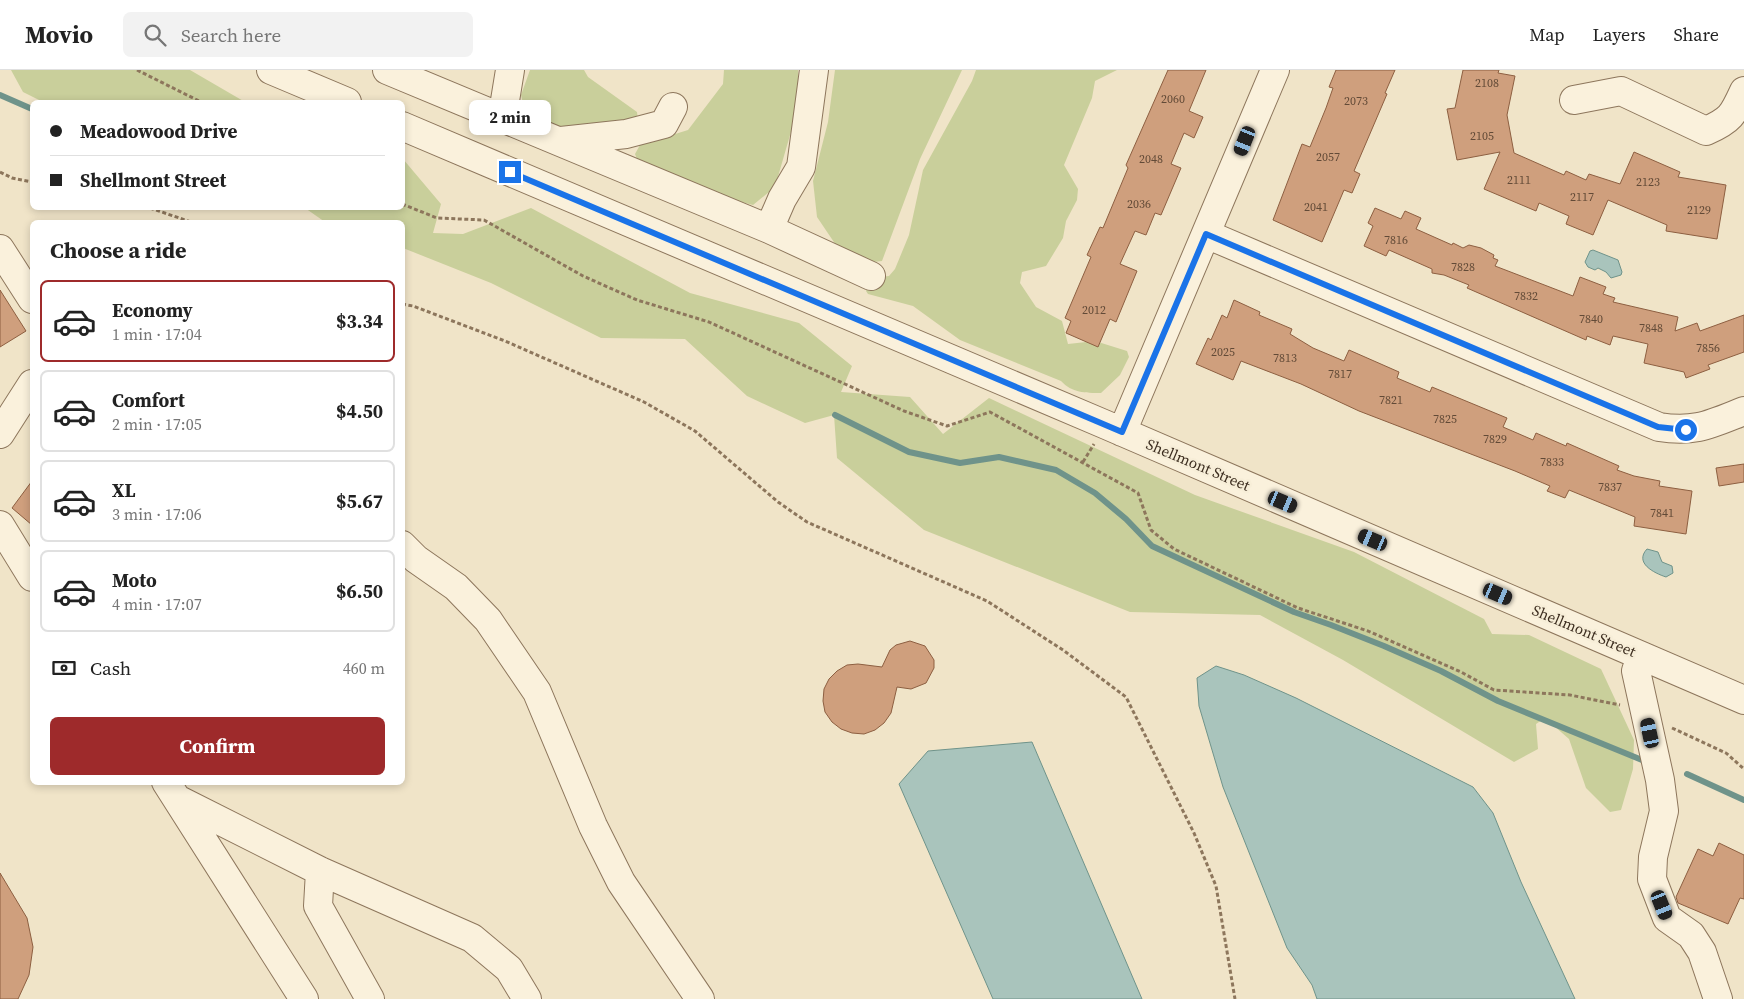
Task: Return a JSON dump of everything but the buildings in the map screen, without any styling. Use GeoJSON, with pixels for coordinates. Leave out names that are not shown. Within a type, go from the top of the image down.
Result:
{"type":"FeatureCollection","features":[{"type":"Feature","properties":{"kind":"street"},"geometry":{"type":"LineString","coordinates":[[271,70],[342,100]]}},
{"type":"Feature","properties":{"kind":"street"},"geometry":{"type":"LineString","coordinates":[[387,70],[769,229],[871,276]]}},
{"type":"Feature","properties":{"kind":"street"},"geometry":{"type":"LineString","coordinates":[[502,119],[510,70]]}},
{"type":"Feature","properties":{"kind":"street"},"geometry":{"type":"LineString","coordinates":[[769,229],[782,199],[801,167],[814,70]]}},
{"type":"Feature","properties":{"kind":"street"},"geometry":{"type":"LineString","coordinates":[[1122,432],[1275,70]]}},
{"type":"Feature","properties":{"kind":"street"},"geometry":{"type":"LineString","coordinates":[[1574,100],[1621,91],[1706,131],[1725,123],[1737,108],[1744,91]]}},
{"type":"Feature","properties":{"kind":"street"},"geometry":{"type":"LineString","coordinates":[[560,142],[626,134],[664,124],[673,107]]}},
{"type":"Feature","properties":{"kind":"street","name":"Shellmont Street"},"geometry":{"type":"LineString","coordinates":[[405,127],[1122,432],[1744,700]]}},
{"type":"Feature","properties":{"kind":"street"},"geometry":{"type":"LineString","coordinates":[[1206,234],[1658,427],[1686,430],[1703,427],[1744,411]]}},
{"type":"Feature","properties":{"kind":"street"},"geometry":{"type":"LineString","coordinates":[[0,249],[30,296]]}},
{"type":"Feature","properties":{"kind":"street"},"geometry":{"type":"LineString","coordinates":[[0,434],[30,387]]}},
{"type":"Feature","properties":{"kind":"street"},"geometry":{"type":"LineString","coordinates":[[0,525],[30,574]]}},
{"type":"Feature","properties":{"kind":"street"},"geometry":{"type":"LineString","coordinates":[[405,548],[416,559],[456,587],[488,620],[537,692],[593,826],[621,882],[700,999]]}},
{"type":"Feature","properties":{"kind":"street"},"geometry":{"type":"LineString","coordinates":[[1641,656],[1636,671],[1660,780],[1664,811],[1653,857],[1652,879],[1667,918],[1691,935],[1702,952],[1718,999]]}},
{"type":"Feature","properties":{"kind":"street"},"geometry":{"type":"LineString","coordinates":[[172,791],[320,871],[472,938],[508,969],[527,999]]}},
{"type":"Feature","properties":{"kind":"street"},"geometry":{"type":"LineString","coordinates":[[172,791],[304,999]]}},
{"type":"Feature","properties":{"kind":"street"},"geometry":{"type":"LineString","coordinates":[[320,871],[318,906],[370,999]]}},
{"type":"Feature","properties":{"kind":"path"},"geometry":{"type":"LineString","coordinates":[[137,70],[197,100]]}},
{"type":"Feature","properties":{"kind":"path"},"geometry":{"type":"LineString","coordinates":[[0,172],[12,178],[30,182]]}},
{"type":"Feature","properties":{"kind":"path"},"geometry":{"type":"LineString","coordinates":[[405,205],[437,218],[484,220],[583,276],[637,300],[709,322],[904,411],[947,426],[990,412],[1138,493],[1152,530],[1174,549],[1298,608],[1368,631],[1461,672],[1494,690],[1570,695],[1624,706]]}},
{"type":"Feature","properties":{"kind":"path"},"geometry":{"type":"LineString","coordinates":[[156,210],[185,220]]}},
{"type":"Feature","properties":{"kind":"path"},"geometry":{"type":"LineString","coordinates":[[405,305],[505,341],[644,402],[695,431],[778,502],[807,522],[986,601],[1062,650],[1126,697],[1194,833],[1216,886],[1235,999]]}},
{"type":"Feature","properties":{"kind":"path"},"geometry":{"type":"LineString","coordinates":[[1083,462],[1096,442]]}},
{"type":"Feature","properties":{"kind":"path"},"geometry":{"type":"LineString","coordinates":[[1668,726],[1726,753],[1744,769]]}},
{"type":"Feature","properties":{"kind":"green space"},"geometry":{"type":"Polygon","coordinates":[[[11,70],[190,70],[242,100],[39,100],[23,92],[11,70]]]}},
{"type":"Feature","properties":{"kind":"green space"},"geometry":{"type":"Polygon","coordinates":[[[530,70],[584,70],[588,77],[637,112],[638,121],[580,129],[546,127],[525,112],[521,95],[530,70]]]}},
{"type":"Feature","properties":{"kind":"green space"},"geometry":{"type":"Polygon","coordinates":[[[724,70],[798,70],[799,104],[775,187],[753,205],[693,189],[639,164],[635,154],[640,145],[688,130],[723,84],[724,70]]]}},
{"type":"Feature","properties":{"kind":"green space"},"geometry":{"type":"Polygon","coordinates":[[[835,70],[962,70],[920,159],[882,261],[865,263],[842,254],[817,217],[813,181],[828,122],[835,70]]]}},
{"type":"Feature","properties":{"kind":"green space"},"geometry":{"type":"Polygon","coordinates":[[[976,70],[1117,70],[1095,81],[1092,98],[1064,165],[1078,189],[1077,200],[1066,221],[1063,238],[1046,266],[1022,272],[1020,283],[1036,307],[1062,321],[1068,344],[1095,341],[1127,351],[1129,357],[1120,375],[1101,393],[1074,390],[1061,381],[960,340],[913,306],[868,294],[866,291],[872,281],[889,276],[895,269],[909,235],[923,170],[972,81],[976,70]]]}},
{"type":"Feature","properties":{"kind":"green space"},"geometry":{"type":"Polygon","coordinates":[[[405,161],[441,204],[433,233],[463,234],[531,208],[690,293],[799,323],[852,366],[841,392],[910,397],[943,434],[989,398],[1195,495],[1354,552],[1484,619],[1492,634],[1529,635],[1601,669],[1634,740],[1633,769],[1621,810],[1610,812],[1586,788],[1569,739],[1545,718],[1536,724],[1538,749],[1514,762],[1343,660],[1260,615],[1130,612],[924,530],[837,458],[834,415],[805,423],[747,396],[685,339],[601,338],[491,283],[405,249],[405,220],[322,220],[308,210],[405,210],[405,161]]]}},
{"type":"Feature","properties":{"kind":"water"},"geometry":{"type":"Polygon","coordinates":[[[1593,250],[1618,260],[1622,272],[1621,275],[1611,278],[1606,272],[1598,268],[1595,270],[1588,267],[1585,262],[1590,251],[1593,250]]]}},
{"type":"Feature","properties":{"kind":"water"},"geometry":{"type":"Polygon","coordinates":[[[1647,549],[1658,552],[1662,562],[1672,566],[1673,573],[1666,577],[1647,567],[1643,559],[1647,549]]]}},
{"type":"Feature","properties":{"kind":"water"},"geometry":{"type":"Polygon","coordinates":[[[1216,666],[1244,675],[1296,698],[1473,787],[1493,813],[1521,882],[1575,999],[1317,999],[1312,985],[1287,948],[1223,787],[1199,706],[1197,678],[1216,666]]]}},
{"type":"Feature","properties":{"kind":"water"},"geometry":{"type":"Polygon","coordinates":[[[1032,742],[1142,999],[993,999],[899,784],[928,751],[1032,742]]]}},
{"type":"Feature","properties":{"kind":"waterway"},"geometry":{"type":"LineString","coordinates":[[0,95],[30,108]]}},
{"type":"Feature","properties":{"kind":"waterway"},"geometry":{"type":"LineString","coordinates":[[835,415],[909,452],[960,463],[999,457],[1056,470],[1095,493],[1126,519],[1152,546],[1294,612],[1384,646],[1441,671],[1498,701],[1642,760]]}},
{"type":"Feature","properties":{"kind":"waterway"},"geometry":{"type":"LineString","coordinates":[[1687,774],[1744,800]]}},
{"type":"Feature","properties":{"kind":"route"},"geometry":{"type":"LineString","coordinates":[[510,172],[1122,432],[1206,234],[1658,427],[1686,430]]}}]}
